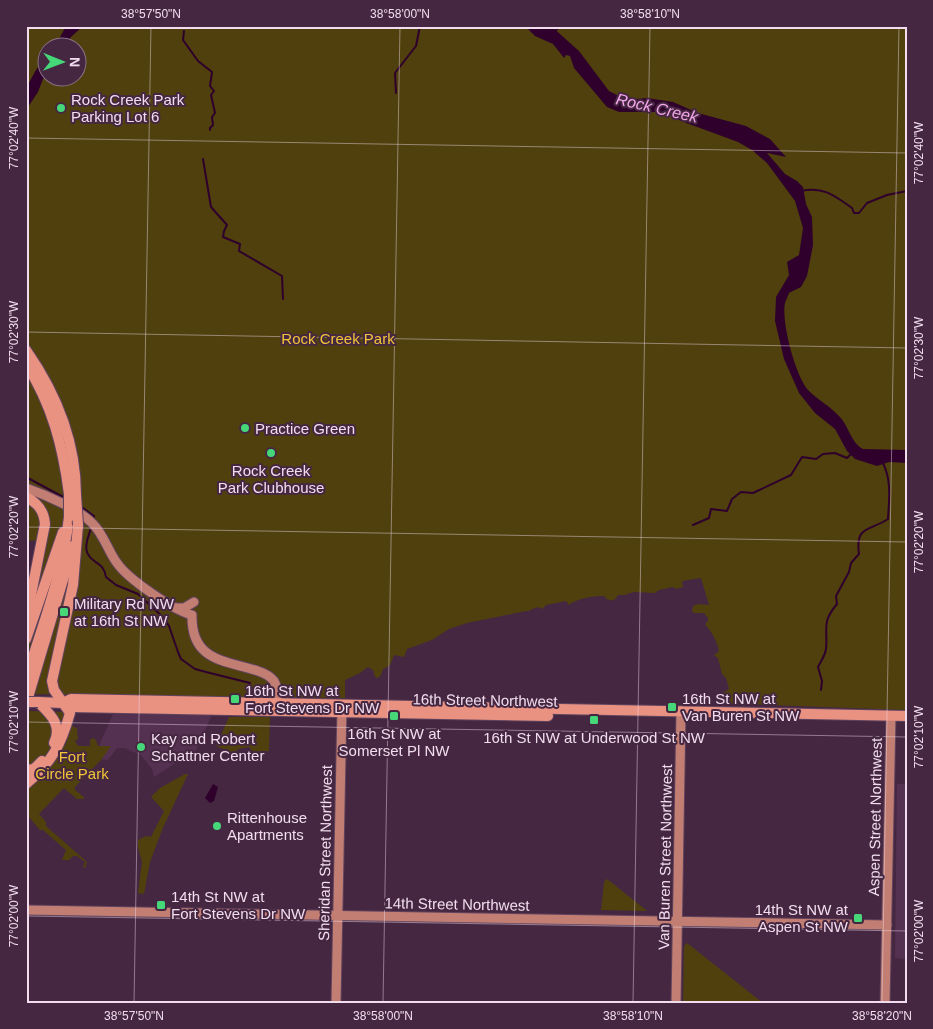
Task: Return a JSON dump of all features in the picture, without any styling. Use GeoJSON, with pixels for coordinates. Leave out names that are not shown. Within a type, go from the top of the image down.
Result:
{"type":"FeatureCollection","features":[{"type":"Feature","properties":{"kind":"main road"},"geometry":{"type":"LineString","coordinates":[[26,350],[46,381],[63,421],[73,459],[72,494],[74,522],[74,543],[26,703]]}},
{"type":"Feature","properties":{"kind":"main road"},"geometry":{"type":"LineString","coordinates":[[26,364],[45,398],[60,440],[72,494]]}},
{"type":"Feature","properties":{"kind":"main road"},"geometry":{"type":"LineString","coordinates":[[26,496],[39,506],[45,521],[26,620]]}},
{"type":"Feature","properties":{"kind":"main road"},"geometry":{"type":"LineString","coordinates":[[26,639],[58,544],[74,522]]}},
{"type":"Feature","properties":{"kind":"main road"},"geometry":{"type":"LineString","coordinates":[[26,678],[58,575],[66,535],[74,522]]}},
{"type":"Feature","properties":{"kind":"main road"},"geometry":{"type":"LineString","coordinates":[[26,784],[42,771],[56,753],[70,713],[54,690],[52,681],[73,585],[74,522]]}},
{"type":"Feature","properties":{"kind":"main road","name":"16th Street Northwest"},"geometry":{"type":"LineString","coordinates":[[26,703],[63,702],[71,699],[277,707],[891,719],[907,716]]}},
{"type":"Feature","properties":{"kind":"main road"},"geometry":{"type":"LineString","coordinates":[[26,770],[34,769],[40,764],[57,736],[54,719],[38,702]]}},
{"type":"Feature","properties":{"kind":"main road","name":"16th Street Northwest"},"geometry":{"type":"LineString","coordinates":[[891,719],[907,723]]}},
{"type":"Feature","properties":{"kind":"street"},"geometry":{"type":"LineString","coordinates":[[26,488],[52,498],[89,521],[97,529],[112,557],[125,572],[176,608],[192,615],[194,636],[206,653],[219,661],[254,670],[271,678],[276,686],[277,707]]}},
{"type":"Feature","properties":{"kind":"street"},"geometry":{"type":"LineString","coordinates":[[176,608],[184,608],[194,602]]}},
{"type":"Feature","properties":{"kind":"street","name":"Sheridan Street Northwest"},"geometry":{"type":"LineString","coordinates":[[336,1003],[342,708]]}},
{"type":"Feature","properties":{"kind":"street","name":"Van Buren Street Northwest"},"geometry":{"type":"LineString","coordinates":[[676,1003],[681,715]]}},
{"type":"Feature","properties":{"kind":"street","name":"Aspen Street Northwest"},"geometry":{"type":"LineString","coordinates":[[885,1003],[891,719]]}},
{"type":"Feature","properties":{"kind":"street","name":"14th Street Northwest"},"geometry":{"type":"LineString","coordinates":[[26,910],[887,925]]}},
{"type":"Feature","properties":{"kind":"shaded area"},"geometry":{"type":"Polygon","coordinates":[[[113,714],[210,715],[211,717],[195,752],[154,777],[152,769],[141,755],[124,748],[117,748],[108,760],[99,759],[99,746],[113,714]]]}},
{"type":"Feature","properties":{"kind":"shaded area"},"geometry":{"type":"Polygon","coordinates":[[[897,784],[907,784],[907,959],[895,958],[897,784]]]}},
{"type":"Feature","properties":{"kind":"green space","name":"Rock Creek Park"},"geometry":{"type":"Polygon","coordinates":[[[26,26],[907,26],[907,710],[716,703],[715,701],[720,695],[729,689],[726,678],[722,674],[718,658],[714,655],[719,651],[714,637],[705,624],[708,618],[704,613],[694,613],[692,611],[693,606],[699,604],[709,605],[701,578],[682,581],[683,587],[676,589],[673,587],[659,590],[655,593],[634,592],[618,595],[615,599],[611,600],[604,596],[590,597],[569,605],[566,601],[546,605],[542,609],[538,607],[529,611],[467,623],[449,629],[432,640],[407,649],[404,657],[394,655],[388,667],[383,669],[378,678],[375,677],[373,670],[368,667],[345,680],[345,698],[26,694],[26,600],[38,540],[29,541],[27,538],[29,533],[26,532],[26,26]]]}},
{"type":"Feature","properties":{"kind":"green space","name":"Fort Circle Park"},"geometry":{"type":"Polygon","coordinates":[[[28,711],[64,712],[61,732],[57,741],[52,750],[26,781],[26,717],[28,711]]]}},
{"type":"Feature","properties":{"kind":"green space"},"geometry":{"type":"Polygon","coordinates":[[[229,717],[270,717],[269,751],[253,752],[249,747],[238,749],[234,754],[216,746],[229,717]]]}},
{"type":"Feature","properties":{"kind":"green space","name":"Fort Circle Park"},"geometry":{"type":"Polygon","coordinates":[[[72,726],[77,728],[78,739],[75,741],[78,746],[90,746],[90,740],[93,738],[98,746],[111,746],[101,760],[75,787],[75,790],[84,799],[77,799],[64,788],[39,814],[46,822],[46,826],[87,862],[85,868],[83,867],[85,862],[77,856],[73,856],[69,860],[62,860],[66,850],[43,830],[40,830],[29,817],[26,817],[26,789],[46,770],[62,746],[65,746],[72,726]]]}},
{"type":"Feature","properties":{"kind":"green space"},"geometry":{"type":"Polygon","coordinates":[[[188,774],[162,830],[150,862],[144,894],[138,893],[142,862],[138,840],[146,836],[151,837],[164,811],[151,797],[160,788],[188,774]]]}},
{"type":"Feature","properties":{"kind":"green space"},"geometry":{"type":"Polygon","coordinates":[[[607,879],[646,911],[601,910],[604,882],[607,879]]]}},
{"type":"Feature","properties":{"kind":"green space"},"geometry":{"type":"Polygon","coordinates":[[[687,943],[763,1003],[683,1003],[684,946],[687,943]]]}},
{"type":"Feature","properties":{"kind":"water"},"geometry":{"type":"Polygon","coordinates":[[[66,26],[83,26],[70,38],[60,38],[66,26]]]}},
{"type":"Feature","properties":{"kind":"water","name":"Rock Creek"},"geometry":{"type":"Polygon","coordinates":[[[525,26],[551,26],[579,51],[609,91],[621,97],[673,102],[698,113],[746,126],[770,139],[786,157],[767,153],[785,174],[803,187],[806,204],[812,217],[813,245],[807,276],[801,287],[789,293],[784,312],[787,336],[799,374],[809,391],[839,416],[859,446],[863,449],[907,450],[907,463],[889,462],[877,466],[855,459],[847,451],[835,429],[815,413],[799,393],[784,359],[775,321],[776,297],[789,275],[787,262],[799,255],[803,228],[795,201],[767,163],[752,150],[738,142],[681,121],[670,115],[657,112],[619,112],[607,107],[574,68],[570,56],[566,55],[564,58],[553,44],[535,36],[525,26]]]}},
{"type":"Feature","properties":{"kind":"water"},"geometry":{"type":"Polygon","coordinates":[[[38,67],[38,88],[40,88],[26,110],[26,88],[38,67]]]}},
{"type":"Feature","properties":{"kind":"water"},"geometry":{"type":"Polygon","coordinates":[[[213,784],[218,787],[214,801],[210,803],[205,798],[213,784]]]}},
{"type":"Feature","properties":{"kind":"waterway"},"geometry":{"type":"LineString","coordinates":[[396,93],[395,73],[416,46],[420,26]]}},
{"type":"Feature","properties":{"kind":"waterway"},"geometry":{"type":"LineString","coordinates":[[555,31],[561,26]]}},
{"type":"Feature","properties":{"kind":"waterway"},"geometry":{"type":"LineString","coordinates":[[184,31],[183,40],[198,61],[212,72],[210,86],[214,91],[211,95],[215,113],[212,117],[213,125],[210,130]]}},
{"type":"Feature","properties":{"kind":"waterway"},"geometry":{"type":"LineString","coordinates":[[203,159],[211,207],[227,225],[223,237],[240,244],[239,251],[282,276],[283,299]]}},
{"type":"Feature","properties":{"kind":"waterway"},"geometry":{"type":"LineString","coordinates":[[801,191],[816,190],[828,193],[852,208],[854,213],[859,213],[867,203],[887,195],[907,191]]}},
{"type":"Feature","properties":{"kind":"waterway"},"geometry":{"type":"LineString","coordinates":[[693,525],[709,518],[711,509],[727,511],[732,499],[741,492],[753,493],[791,475],[802,457],[816,459],[823,454],[835,453],[847,458],[851,454]]}},
{"type":"Feature","properties":{"kind":"waterway"},"geometry":{"type":"LineString","coordinates":[[821,690],[822,681],[818,667],[824,656],[826,626],[829,616],[837,604],[836,596],[849,572],[851,563],[859,554],[858,545],[862,533],[888,519],[889,484],[883,463]]}},
{"type":"Feature","properties":{"kind":"waterway"},"geometry":{"type":"LineString","coordinates":[[26,477],[65,498]]}},
{"type":"Feature","properties":{"kind":"waterway"},"geometry":{"type":"LineString","coordinates":[[80,506],[94,516],[94,522]]}},
{"type":"Feature","properties":{"kind":"waterway"},"geometry":{"type":"LineString","coordinates":[[91,528],[86,546],[91,559],[103,568],[106,577],[116,585],[138,594],[164,618],[169,626],[181,659],[195,669],[250,683]]}},
{"type":"Feature","properties":{"kind":"place","name":"Rock Creek Park Parking Lot 6"},"geometry":{"type":"Point","coordinates":[61,108]}},
{"type":"Feature","properties":{"kind":"place","name":"Practice Green"},"geometry":{"type":"Point","coordinates":[245,428]}},
{"type":"Feature","properties":{"kind":"place","name":"Rock Creek Park Clubhouse"},"geometry":{"type":"Point","coordinates":[271,453]}},
{"type":"Feature","properties":{"kind":"place","name":"Military Rd NW at 16th St NW"},"geometry":{"type":"Point","coordinates":[64,612]}},
{"type":"Feature","properties":{"kind":"place","name":"16th St NW at Fort Stevens Dr NW"},"geometry":{"type":"Point","coordinates":[235,699]}},
{"type":"Feature","properties":{"kind":"place","name":"16th St NW at Van Buren St NW"},"geometry":{"type":"Point","coordinates":[672,707]}},
{"type":"Feature","properties":{"kind":"place","name":"16th St NW at Somerset Pl NW"},"geometry":{"type":"Point","coordinates":[394,716]}},
{"type":"Feature","properties":{"kind":"place","name":"16th St NW at Underwood St NW"},"geometry":{"type":"Point","coordinates":[594,720]}},
{"type":"Feature","properties":{"kind":"place","name":"Kay and Robert Schattner Center"},"geometry":{"type":"Point","coordinates":[141,747]}},
{"type":"Feature","properties":{"kind":"place","name":"Rittenhouse Apartments"},"geometry":{"type":"Point","coordinates":[217,826]}},
{"type":"Feature","properties":{"kind":"place","name":"14th St NW at Fort Stevens Dr NW"},"geometry":{"type":"Point","coordinates":[161,905]}},
{"type":"Feature","properties":{"kind":"place","name":"14th St NW at Aspen St NW"},"geometry":{"type":"Point","coordinates":[858,918]}}]}
